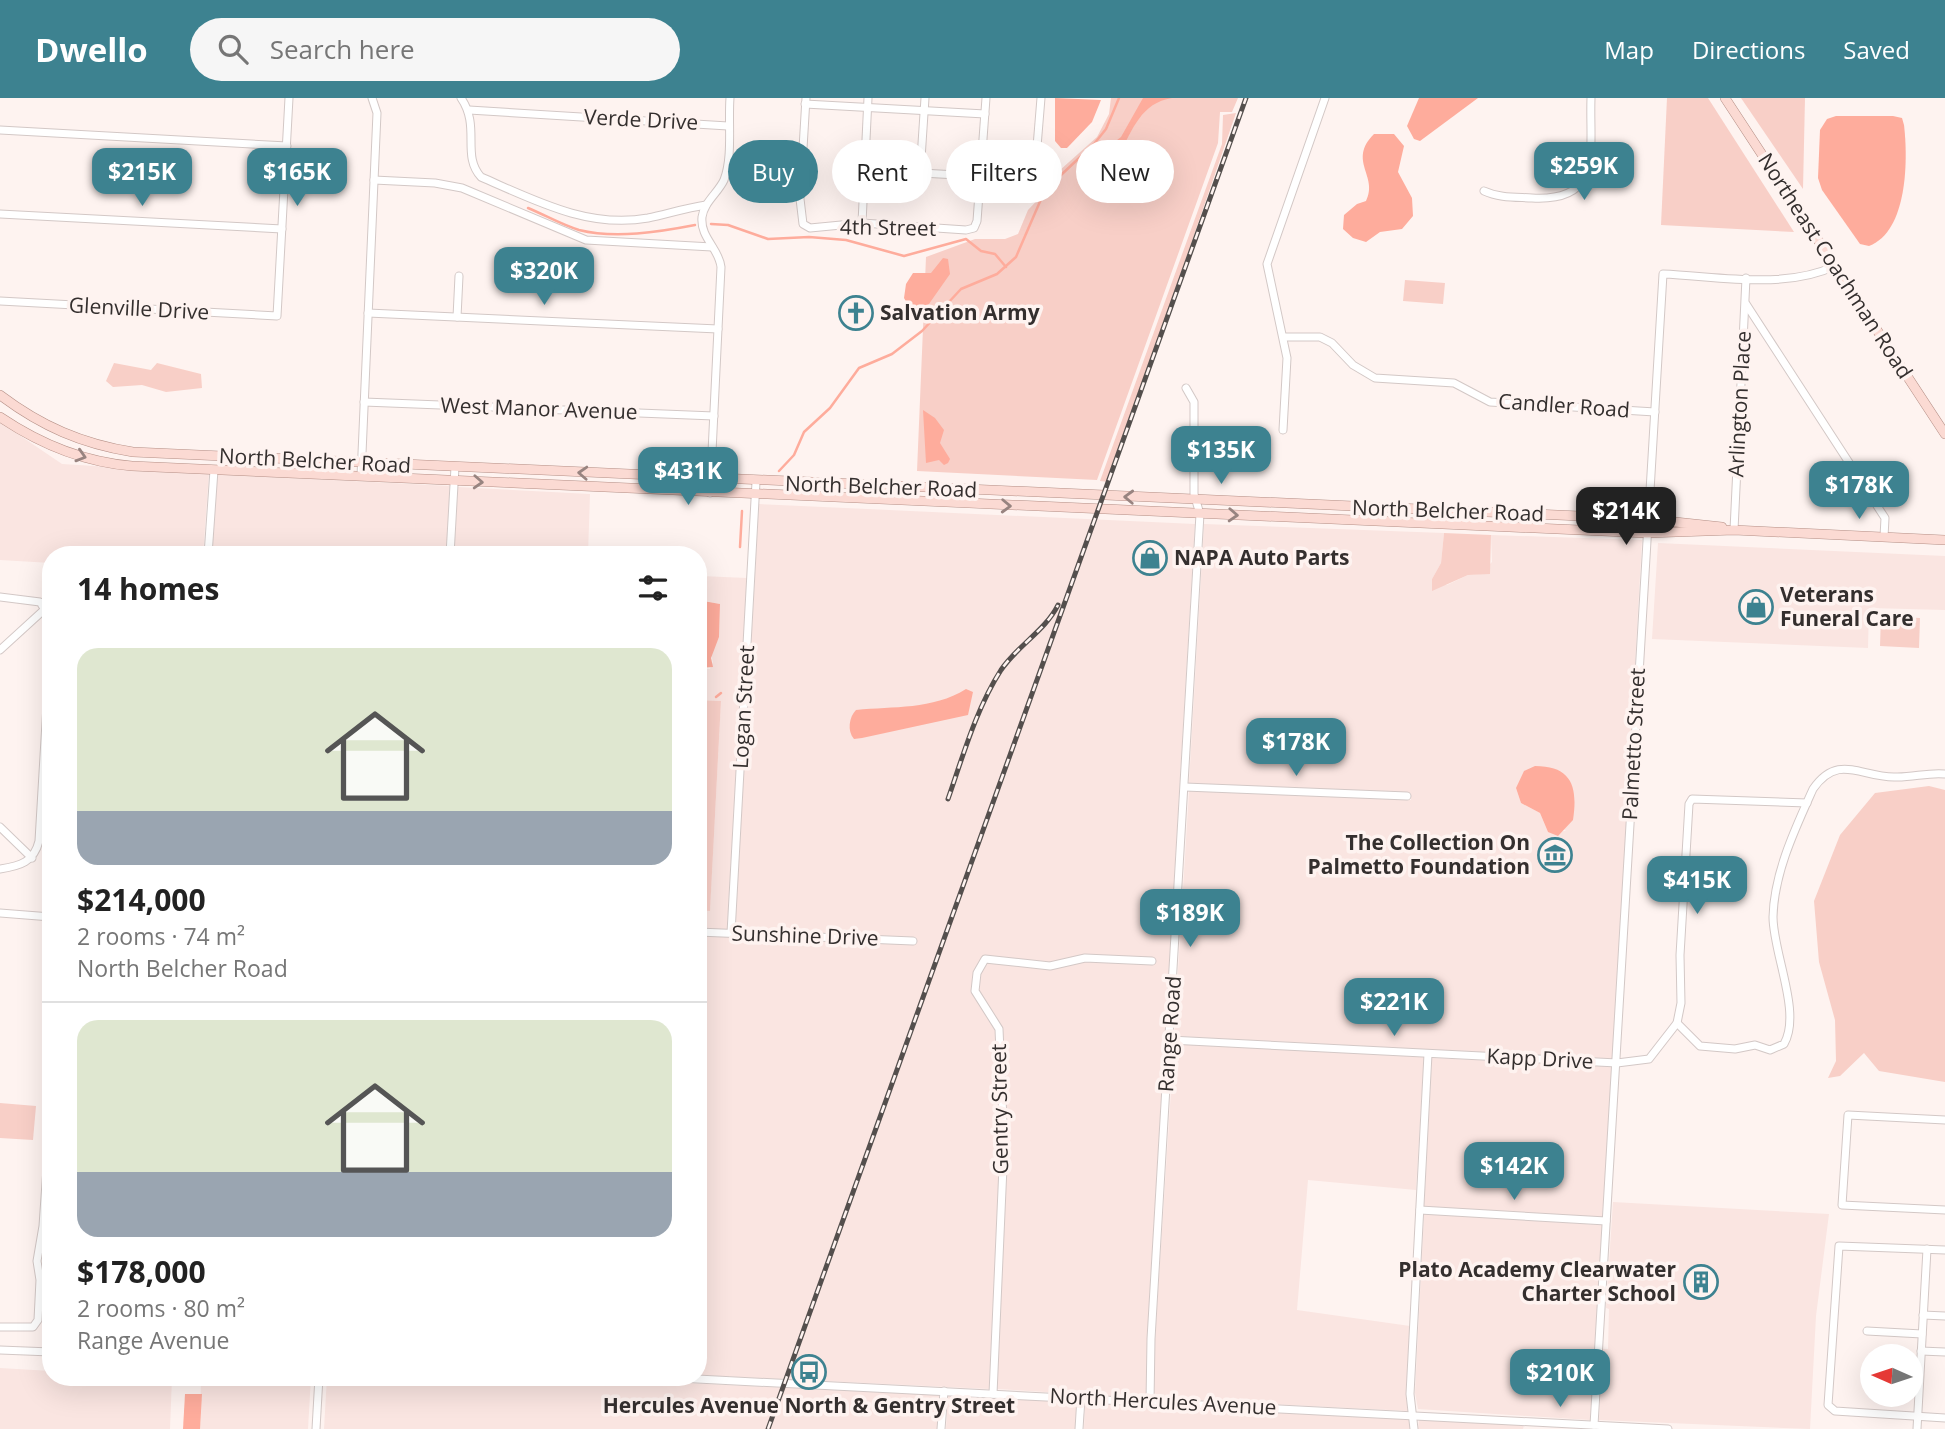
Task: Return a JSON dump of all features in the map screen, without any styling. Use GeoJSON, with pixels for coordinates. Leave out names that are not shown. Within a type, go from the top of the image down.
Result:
{"type":"FeatureCollection","features":[{"type":"Feature","properties":{"kind":"main road","name":"Northeast Coachman Road"},"geometry":{"type":"LineString","coordinates":[[1725,98],[1945,434]]}},
{"type":"Feature","properties":{"kind":"main road","name":"North Belcher Road"},"geometry":{"type":"LineString","coordinates":[[0,393],[10,403],[53,430],[109,449],[756,482],[1647,519],[1703,523],[1734,530]]}},
{"type":"Feature","properties":{"kind":"main road","name":"North Belcher Road"},"geometry":{"type":"LineString","coordinates":[[0,417],[40,441],[101,462],[214,470],[755,496],[1647,533],[1734,530],[1945,540]]}},
{"type":"Feature","properties":{"kind":"street"},"geometry":{"type":"LineString","coordinates":[[0,214],[282,229],[289,98]]}},
{"type":"Feature","properties":{"kind":"street"},"geometry":{"type":"LineString","coordinates":[[361,476],[377,113],[372,98]]}},
{"type":"Feature","properties":{"kind":"street"},"geometry":{"type":"LineString","coordinates":[[461,98],[469,110],[473,127],[471,159],[481,177],[580,216],[617,220],[646,218],[706,205]]}},
{"type":"Feature","properties":{"kind":"street"},"geometry":{"type":"LineString","coordinates":[[710,493],[722,267],[703,230],[702,217],[706,205],[724,179],[730,98]]}},
{"type":"Feature","properties":{"kind":"street"},"geometry":{"type":"LineString","coordinates":[[866,140],[868,98]]}},
{"type":"Feature","properties":{"kind":"street"},"geometry":{"type":"LineString","coordinates":[[922,140],[925,98]]}},
{"type":"Feature","properties":{"kind":"street"},"geometry":{"type":"LineString","coordinates":[[983,140],[986,98]]}},
{"type":"Feature","properties":{"kind":"street"},"geometry":{"type":"LineString","coordinates":[[1037,140],[1041,98]]}},
{"type":"Feature","properties":{"kind":"street"},"geometry":{"type":"LineString","coordinates":[[1283,430],[1287,358],[1267,264],[1325,98]]}},
{"type":"Feature","properties":{"kind":"street"},"geometry":{"type":"LineString","coordinates":[[1484,191],[1494,195],[1553,199],[1567,197],[1578,189],[1586,179],[1591,98]]}},
{"type":"Feature","properties":{"kind":"street"},"geometry":{"type":"LineString","coordinates":[[806,101],[867,108],[985,114]]}},
{"type":"Feature","properties":{"kind":"street","name":"4th Street"},"geometry":{"type":"LineString","coordinates":[[806,101],[800,199],[803,224],[810,228],[862,223],[974,228],[977,203]]}},
{"type":"Feature","properties":{"kind":"street","name":"Verde Drive"},"geometry":{"type":"LineString","coordinates":[[469,110],[728,125]]}},
{"type":"Feature","properties":{"kind":"street"},"geometry":{"type":"LineString","coordinates":[[0,130],[287,146]]}},
{"type":"Feature","properties":{"kind":"street"},"geometry":{"type":"LineString","coordinates":[[374,180],[435,183],[462,188],[586,240],[712,247]]}},
{"type":"Feature","properties":{"kind":"street"},"geometry":{"type":"LineString","coordinates":[[862,223],[863,203]]}},
{"type":"Feature","properties":{"kind":"street","name":"Glenville Drive"},"geometry":{"type":"LineString","coordinates":[[0,301],[277,316],[282,229]]}},
{"type":"Feature","properties":{"kind":"street"},"geometry":{"type":"LineString","coordinates":[[1746,278],[1803,277],[1835,266]]}},
{"type":"Feature","properties":{"kind":"street","name":"Palmetto Street"},"geometry":{"type":"LineString","coordinates":[[1594,1424],[1663,274],[1746,278]]}},
{"type":"Feature","properties":{"kind":"street"},"geometry":{"type":"LineString","coordinates":[[457,317],[459,275]]}},
{"type":"Feature","properties":{"kind":"street","name":"Arlington Place"},"geometry":{"type":"LineString","coordinates":[[1734,530],[1746,278]]}},
{"type":"Feature","properties":{"kind":"street"},"geometry":{"type":"LineString","coordinates":[[1746,304],[1885,518],[1884,537]]}},
{"type":"Feature","properties":{"kind":"street"},"geometry":{"type":"LineString","coordinates":[[368,313],[718,329]]}},
{"type":"Feature","properties":{"kind":"street","name":"Candler Road"},"geometry":{"type":"LineString","coordinates":[[1284,337],[1305,334],[1323,338],[1332,343],[1353,365],[1376,378],[1454,383],[1490,402],[1508,406],[1655,412]]}},
{"type":"Feature","properties":{"kind":"street","name":"Range Road"},"geometry":{"type":"LineString","coordinates":[[1150,1402],[1151,1339],[1200,514],[1194,494],[1194,402],[1186,388]]}},
{"type":"Feature","properties":{"kind":"street","name":"West Manor Avenue"},"geometry":{"type":"LineString","coordinates":[[364,402],[714,416]]}},
{"type":"Feature","properties":{"kind":"street"},"geometry":{"type":"LineString","coordinates":[[450,546],[455,467]]}},
{"type":"Feature","properties":{"kind":"street"},"geometry":{"type":"LineString","coordinates":[[209,546],[214,470]]}},
{"type":"Feature","properties":{"kind":"street","name":"Logan Street"},"geometry":{"type":"LineString","coordinates":[[731,933],[756,482]]}},
{"type":"Feature","properties":{"kind":"street"},"geometry":{"type":"LineString","coordinates":[[0,597],[32,599],[42,605]]}},
{"type":"Feature","properties":{"kind":"street"},"geometry":{"type":"LineString","coordinates":[[0,650],[42,612]]}},
{"type":"Feature","properties":{"kind":"street"},"geometry":{"type":"LineString","coordinates":[[1807,803],[1692,799],[1689,804],[1680,944],[1681,1003],[1677,1023],[1694,1042],[1710,1048],[1735,1049],[1755,1045],[1770,1050],[1784,1044],[1789,1028],[1787,991],[1773,917],[1779,874],[1807,803],[1821,777],[1844,768],[1886,777],[1945,774]]}},
{"type":"Feature","properties":{"kind":"street"},"geometry":{"type":"LineString","coordinates":[[1185,787],[1407,796]]}},
{"type":"Feature","properties":{"kind":"street"},"geometry":{"type":"LineString","coordinates":[[0,869],[16,866],[32,858],[39,841],[42,790]]}},
{"type":"Feature","properties":{"kind":"street"},"geometry":{"type":"LineString","coordinates":[[0,827],[32,858]]}},
{"type":"Feature","properties":{"kind":"street"},"geometry":{"type":"LineString","coordinates":[[0,913],[42,916]]}},
{"type":"Feature","properties":{"kind":"street","name":"Sunshine Drive"},"geometry":{"type":"LineString","coordinates":[[707,932],[913,941]]}},
{"type":"Feature","properties":{"kind":"street","name":"Gentry Street"},"geometry":{"type":"LineString","coordinates":[[993,1394],[1004,1144],[999,1029],[975,991],[977,973],[985,959],[1050,966],[1085,958],[1152,961]]}},
{"type":"Feature","properties":{"kind":"street","name":"Kapp Drive"},"geometry":{"type":"LineString","coordinates":[[1170,1040],[1617,1063],[1649,1059],[1677,1023]]}},
{"type":"Feature","properties":{"kind":"street"},"geometry":{"type":"LineString","coordinates":[[1414,1429],[1415,1415],[1410,1394],[1428,1054]]}},
{"type":"Feature","properties":{"kind":"street"},"geometry":{"type":"LineString","coordinates":[[1945,1120],[1848,1115],[1842,1205],[1945,1210]]}},
{"type":"Feature","properties":{"kind":"street"},"geometry":{"type":"LineString","coordinates":[[1420,1210],[1606,1221]]}},
{"type":"Feature","properties":{"kind":"street"},"geometry":{"type":"LineString","coordinates":[[0,1327],[33,1328],[38,1320],[40,1280],[37,1261],[42,1232]]}},
{"type":"Feature","properties":{"kind":"street"},"geometry":{"type":"LineString","coordinates":[[1945,1250],[1844,1244],[1836,1251],[1830,1410],[1945,1418]]}},
{"type":"Feature","properties":{"kind":"street"},"geometry":{"type":"LineString","coordinates":[[1921,1344],[1927,1249]]}},
{"type":"Feature","properties":{"kind":"street"},"geometry":{"type":"LineString","coordinates":[[1923,1315],[1945,1316]]}},
{"type":"Feature","properties":{"kind":"street"},"geometry":{"type":"LineString","coordinates":[[1867,1331],[1922,1334]]}},
{"type":"Feature","properties":{"kind":"street"},"geometry":{"type":"LineString","coordinates":[[0,1350],[42,1352]]}},
{"type":"Feature","properties":{"kind":"street"},"geometry":{"type":"LineString","coordinates":[[1923,1351],[1945,1352]]}},
{"type":"Feature","properties":{"kind":"street","name":"North Hercules Avenue"},"geometry":{"type":"LineString","coordinates":[[707,1379],[1668,1429]]}},
{"type":"Feature","properties":{"kind":"street"},"geometry":{"type":"LineString","coordinates":[[316,1429],[318,1386]]}},
{"type":"Feature","properties":{"kind":"street"},"geometry":{"type":"LineString","coordinates":[[942,1429],[944,1391]]}},
{"type":"Feature","properties":{"kind":"street"},"geometry":{"type":"LineString","coordinates":[[1079,1429],[1081,1398]]}},
{"type":"Feature","properties":{"kind":"street"},"geometry":{"type":"LineString","coordinates":[[1917,1429],[1918,1407]]}},
{"type":"Feature","properties":{"kind":"shaded area"},"geometry":{"type":"Polygon","coordinates":[[[1055,98],[1101,100],[1092,122],[1067,148],[1062,148],[1062,140],[1055,140],[1055,98]]]}},
{"type":"Feature","properties":{"kind":"shaded area"},"geometry":{"type":"Polygon","coordinates":[[[1111,98],[1238,98],[1232,112],[1220,112],[1218,143],[1097,480],[917,471],[926,257],[975,239],[1005,239],[1018,234],[1028,210],[1035,203],[1062,203],[1062,168],[1076,156],[1076,203],[1174,203],[1174,140],[1094,140],[1109,114],[1111,98]]]}},
{"type":"Feature","properties":{"kind":"shaded area"},"geometry":{"type":"Polygon","coordinates":[[[1143,98],[1172,98],[1145,111],[1127,140],[1117,140],[1143,98]]]}},
{"type":"Feature","properties":{"kind":"shaded area"},"geometry":{"type":"Polygon","coordinates":[[[1419,98],[1478,98],[1420,141],[1414,139],[1407,126],[1419,98]]]}},
{"type":"Feature","properties":{"kind":"shaded area"},"geometry":{"type":"Polygon","coordinates":[[[1667,98],[1708,98],[1794,232],[1661,225],[1667,98]]]}},
{"type":"Feature","properties":{"kind":"shaded area"},"geometry":{"type":"Polygon","coordinates":[[[1741,98],[1805,98],[1803,189],[1741,98]]]}},
{"type":"Feature","properties":{"kind":"shaded area"},"geometry":{"type":"Polygon","coordinates":[[[1236,113],[1109,482],[1100,481],[1222,144],[1223,115],[1236,113]]]}},
{"type":"Feature","properties":{"kind":"shaded area"},"geometry":{"type":"Polygon","coordinates":[[[1836,116],[1893,116],[1902,118],[1904,125],[1906,156],[1903,193],[1891,226],[1882,238],[1869,246],[1860,244],[1822,190],[1818,178],[1820,130],[1827,119],[1836,116]]]}},
{"type":"Feature","properties":{"kind":"shaded area"},"geometry":{"type":"Polygon","coordinates":[[[1374,134],[1394,134],[1404,146],[1398,172],[1412,198],[1413,216],[1402,229],[1380,232],[1366,242],[1353,238],[1343,229],[1344,215],[1357,204],[1366,201],[1369,184],[1363,152],[1374,134]]]}},
{"type":"Feature","properties":{"kind":"shaded area"},"geometry":{"type":"Polygon","coordinates":[[[943,258],[948,259],[950,274],[917,321],[904,298],[906,284],[913,273],[931,273],[943,258]]]}},
{"type":"Feature","properties":{"kind":"shaded area"},"geometry":{"type":"Polygon","coordinates":[[[1405,280],[1445,283],[1443,304],[1403,301],[1405,280]]]}},
{"type":"Feature","properties":{"kind":"shaded area"},"geometry":{"type":"Polygon","coordinates":[[[114,363],[151,370],[157,363],[201,374],[202,388],[166,392],[142,385],[113,387],[106,381],[114,363]]]}},
{"type":"Feature","properties":{"kind":"shaded area"},"geometry":{"type":"Polygon","coordinates":[[[923,410],[935,418],[944,430],[940,443],[950,459],[944,465],[939,460],[926,463],[923,410]]]}},
{"type":"Feature","properties":{"kind":"shaded area"},"geometry":{"type":"Polygon","coordinates":[[[0,422],[62,464],[209,473],[204,546],[42,546],[42,562],[0,560],[0,422]]]}},
{"type":"Feature","properties":{"kind":"shaded area"},"geometry":{"type":"Polygon","coordinates":[[[217,474],[450,486],[447,546],[213,546],[217,474]]]}},
{"type":"Feature","properties":{"kind":"shaded area"},"geometry":{"type":"Polygon","coordinates":[[[458,487],[590,494],[588,546],[455,546],[458,487]]]}},
{"type":"Feature","properties":{"kind":"shaded area"},"geometry":{"type":"Polygon","coordinates":[[[759,504],[1195,524],[1147,1339],[1146,1398],[997,1389],[1008,1144],[1005,1090],[997,1090],[1000,1144],[989,1389],[707,1375],[707,936],[917,944],[916,937],[735,930],[759,504]]]}},
{"type":"Feature","properties":{"kind":"shaded area"},"geometry":{"type":"Polygon","coordinates":[[[1204,524],[1444,533],[1441,563],[1432,579],[1447,585],[1468,575],[1480,574],[1492,562],[1491,535],[1642,540],[1613,1059],[1174,1036],[1189,791],[1411,800],[1411,793],[1189,783],[1204,524]],[[1516,788],[1521,803],[1540,813],[1548,832],[1566,831],[1516,788]]]}},
{"type":"Feature","properties":{"kind":"shaded area"},"geometry":{"type":"Polygon","coordinates":[[[1444,533],[1491,535],[1490,574],[1468,575],[1432,591],[1432,579],[1441,563],[1444,533]]]}},
{"type":"Feature","properties":{"kind":"shaded area"},"geometry":{"type":"Polygon","coordinates":[[[1658,543],[1945,556],[1945,610],[1869,608],[1868,648],[1652,639],[1658,543]]]}},
{"type":"Feature","properties":{"kind":"shaded area"},"geometry":{"type":"Polygon","coordinates":[[[707,576],[747,578],[727,929],[707,929],[721,701],[707,700],[707,669],[710,669],[713,662],[711,654],[719,637],[720,604],[707,601],[707,576]]]}},
{"type":"Feature","properties":{"kind":"shaded area"},"geometry":{"type":"Polygon","coordinates":[[[707,602],[720,604],[719,637],[711,658],[713,667],[707,667],[707,602]]]}},
{"type":"Feature","properties":{"kind":"shaded area"},"geometry":{"type":"Polygon","coordinates":[[[1881,616],[1920,618],[1919,648],[1880,646],[1881,616]]]}},
{"type":"Feature","properties":{"kind":"shaded area"},"geometry":{"type":"Polygon","coordinates":[[[966,689],[973,692],[968,715],[862,738],[854,739],[850,732],[852,716],[856,710],[926,704],[940,701],[966,689]]]}},
{"type":"Feature","properties":{"kind":"shaded area"},"geometry":{"type":"Polygon","coordinates":[[[707,700],[721,701],[710,911],[707,911],[707,700]]]}},
{"type":"Feature","properties":{"kind":"shaded area"},"geometry":{"type":"Polygon","coordinates":[[[1535,766],[1547,767],[1565,774],[1573,788],[1573,820],[1558,836],[1548,832],[1540,813],[1521,803],[1516,788],[1524,771],[1535,766]]]}},
{"type":"Feature","properties":{"kind":"shaded area"},"geometry":{"type":"Polygon","coordinates":[[[1929,786],[1945,790],[1945,1082],[1879,1071],[1864,1053],[1840,1076],[1828,1078],[1836,1061],[1835,1020],[1819,962],[1814,901],[1840,835],[1875,793],[1929,786]]]}},
{"type":"Feature","properties":{"kind":"shaded area"},"geometry":{"type":"Polygon","coordinates":[[[1174,1044],[1424,1057],[1416,1190],[1308,1180],[1297,1310],[1410,1326],[1406,1393],[1409,1411],[1154,1398],[1155,1339],[1174,1044]]]}},
{"type":"Feature","properties":{"kind":"shaded area"},"geometry":{"type":"Polygon","coordinates":[[[1432,1058],[1613,1066],[1602,1217],[1424,1207],[1432,1058]]]}},
{"type":"Feature","properties":{"kind":"shaded area"},"geometry":{"type":"Polygon","coordinates":[[[0,1103],[36,1106],[33,1140],[0,1138],[0,1103]]]}},
{"type":"Feature","properties":{"kind":"shaded area"},"geometry":{"type":"Polygon","coordinates":[[[1613,1202],[1829,1214],[1816,1316],[1810,1429],[1599,1420],[1603,1349],[1608,1349],[1609,1309],[1606,1308],[1613,1202]]]}},
{"type":"Feature","properties":{"kind":"shaded area"},"geometry":{"type":"Polygon","coordinates":[[[1424,1214],[1602,1225],[1590,1420],[1418,1409],[1415,1393],[1424,1214]]]}},
{"type":"Feature","properties":{"kind":"shaded area"},"geometry":{"type":"Polygon","coordinates":[[[0,1368],[42,1370],[42,1386],[172,1386],[170,1429],[0,1429],[0,1368]]]}},
{"type":"Feature","properties":{"kind":"shaded area"},"geometry":{"type":"Polygon","coordinates":[[[707,1384],[939,1395],[937,1429],[324,1429],[326,1386],[707,1384]]]}},
{"type":"Feature","properties":{"kind":"shaded area"},"geometry":{"type":"Polygon","coordinates":[[[201,1386],[310,1386],[308,1429],[200,1429],[201,1386]]]}},
{"type":"Feature","properties":{"kind":"shaded area"},"geometry":{"type":"Polygon","coordinates":[[[185,1394],[202,1394],[200,1429],[183,1429],[185,1394]]]}},
{"type":"Feature","properties":{"kind":"shaded area"},"geometry":{"type":"Polygon","coordinates":[[[948,1395],[1077,1402],[1075,1429],[946,1429],[948,1395]]]}},
{"type":"Feature","properties":{"kind":"shaded area"},"geometry":{"type":"Polygon","coordinates":[[[1085,1402],[1410,1419],[1410,1429],[1084,1429],[1085,1402]]]}},
{"type":"Feature","properties":{"kind":"shaded area"},"geometry":{"type":"Polygon","coordinates":[[[1419,1419],[1524,1425],[1523,1429],[1418,1429],[1419,1419]]]}},
{"type":"Feature","properties":{"kind":"waterway"},"geometry":{"type":"LineString","coordinates":[[779,471],[794,455],[804,432],[830,408],[859,368],[892,354],[922,331],[961,289],[997,274],[1016,257],[1045,190],[1094,144],[1106,129],[1119,98]]}},
{"type":"Feature","properties":{"kind":"waterway"},"geometry":{"type":"LineString","coordinates":[[528,208],[573,228],[593,233],[637,234],[695,225]]}},
{"type":"Feature","properties":{"kind":"waterway"},"geometry":{"type":"LineString","coordinates":[[711,224],[728,225],[768,239],[809,237],[846,240],[904,256],[966,239],[981,251],[995,254],[1006,267]]}},
{"type":"Feature","properties":{"kind":"waterway"},"geometry":{"type":"LineString","coordinates":[[740,547],[742,511]]}},
{"type":"Feature","properties":{"kind":"waterway"},"geometry":{"type":"LineString","coordinates":[[716,697],[721,693]]}},
{"type":"Feature","properties":{"kind":"railway"},"geometry":{"type":"LineString","coordinates":[[768,1429],[1246,98]]}},
{"type":"Feature","properties":{"kind":"railway"},"geometry":{"type":"LineString","coordinates":[[948,799],[971,733],[992,685],[1008,661],[1046,623],[1058,605]]}},
{"type":"Feature","properties":{"kind":"place","name":"Salvation Army"},"geometry":{"type":"Point","coordinates":[856,313]}},
{"type":"Feature","properties":{"kind":"place","name":"NAPA Auto Parts"},"geometry":{"type":"Point","coordinates":[1150,558]}},
{"type":"Feature","properties":{"kind":"place","name":"Veterans Funeral Care"},"geometry":{"type":"Point","coordinates":[1756,607]}},
{"type":"Feature","properties":{"kind":"place","name":"The Collection On Palmetto Foundation"},"geometry":{"type":"Point","coordinates":[1555,855]}},
{"type":"Feature","properties":{"kind":"place","name":"Plato Academy Clearwater Charter School"},"geometry":{"type":"Point","coordinates":[1701,1282]}},
{"type":"Feature","properties":{"kind":"place","name":"Hercules Avenue North & Gentry Street"},"geometry":{"type":"Point","coordinates":[809,1372]}}]}
